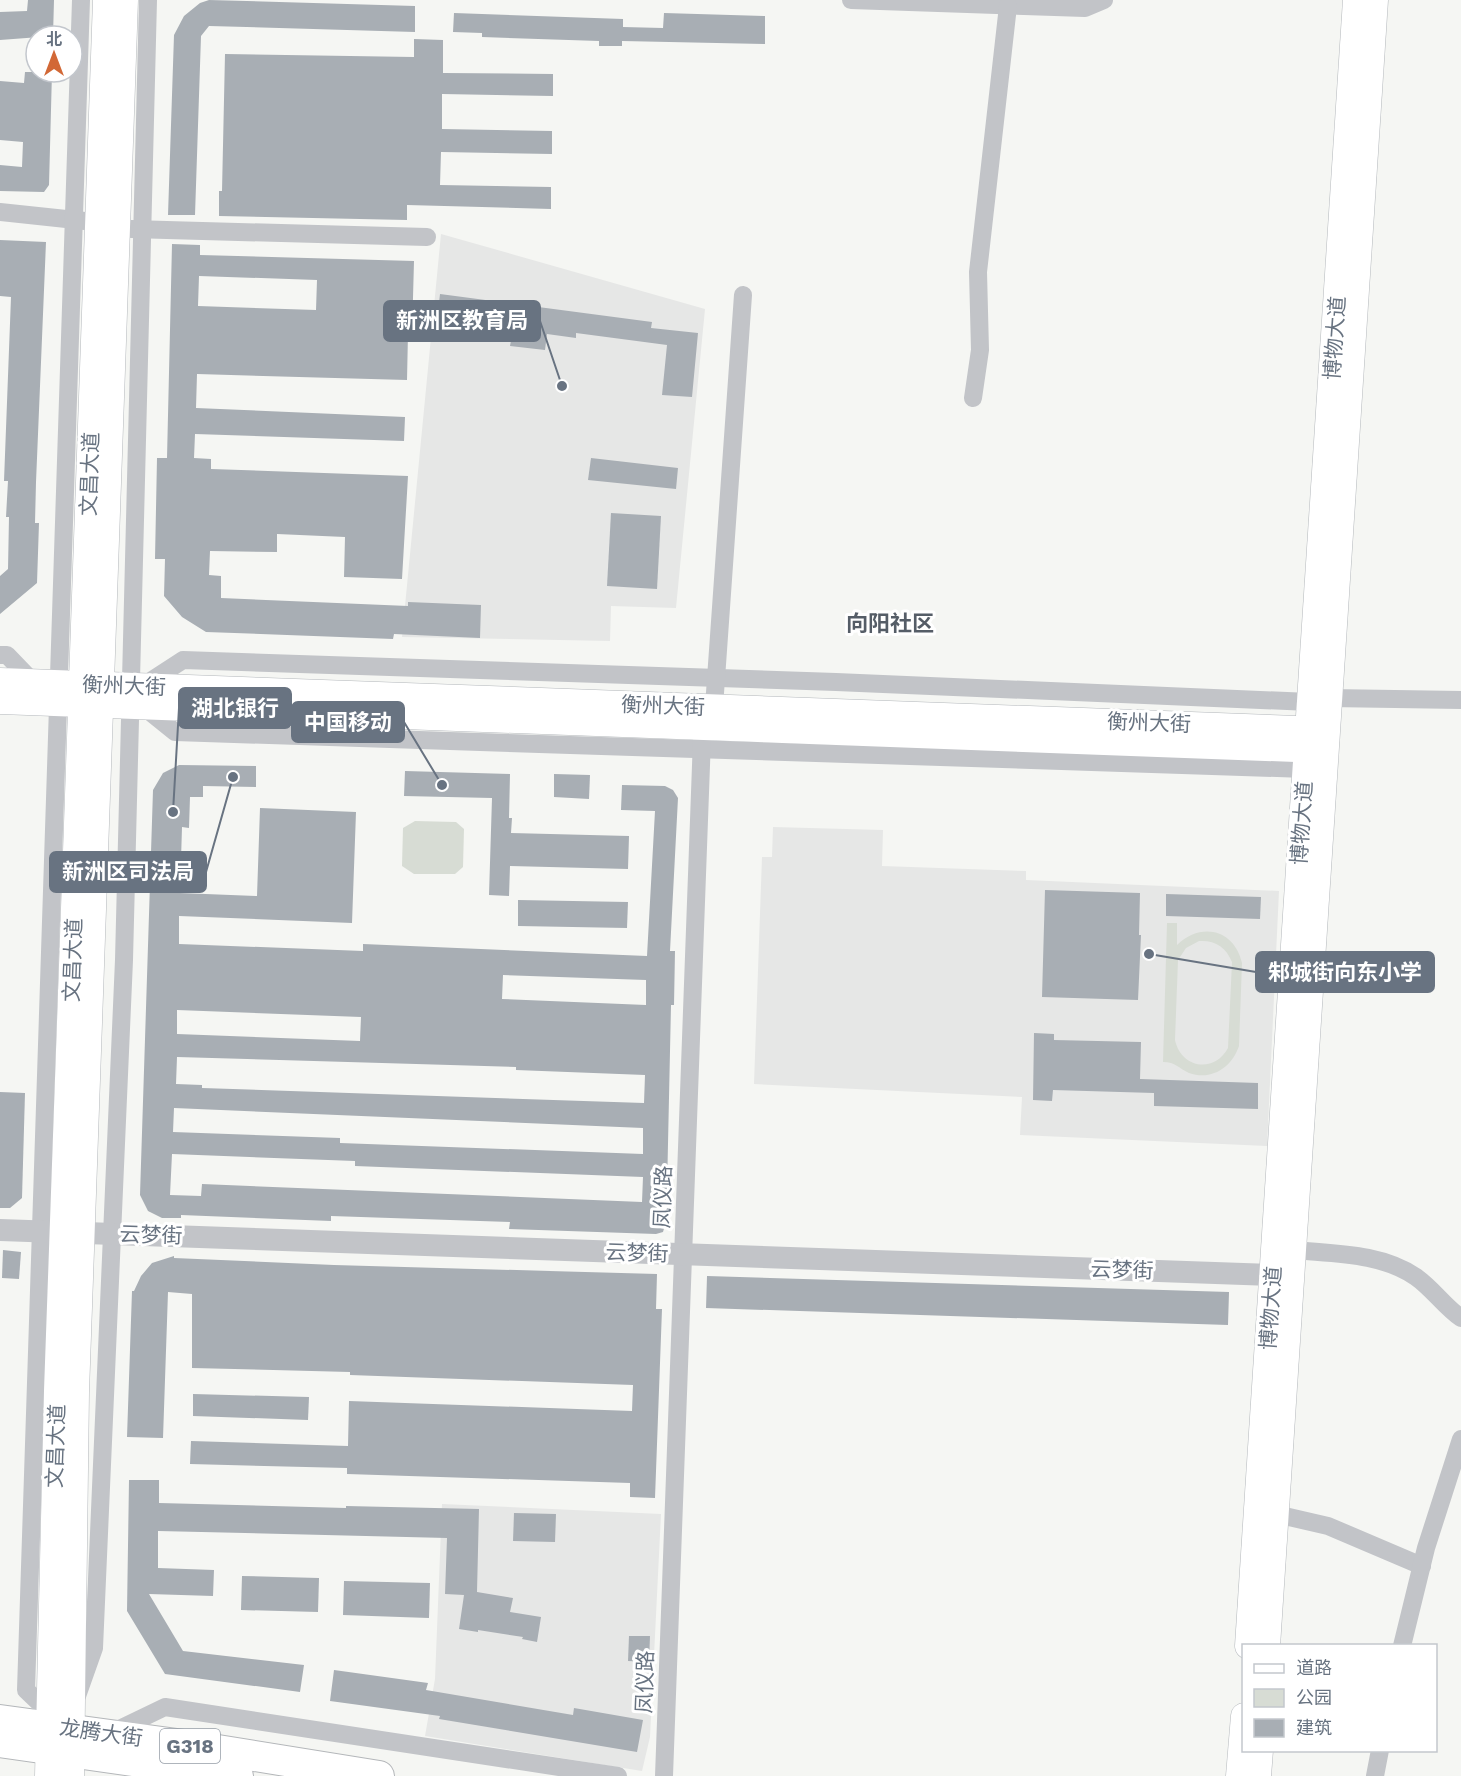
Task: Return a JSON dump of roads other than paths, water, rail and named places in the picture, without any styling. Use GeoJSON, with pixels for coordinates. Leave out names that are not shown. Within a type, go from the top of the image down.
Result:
{"type":"FeatureCollection","features":[{"type":"Feature","properties":{"kind":"highway","name":"龙腾大街"},"geometry":{"type":"LineString","coordinates":[[0,1720],[60,1741],[189,1773],[238,1776]]}},
{"type":"Feature","properties":{"kind":"highway","name":"龙腾大街"},"geometry":{"type":"LineString","coordinates":[[0,1742],[60,1741],[108,1734],[379,1776]]}},
{"type":"Feature","properties":{"kind":"main road","name":"文昌大道"},"geometry":{"type":"LineString","coordinates":[[106,0],[108,225]]}},
{"type":"Feature","properties":{"kind":"main road","name":"文昌大道"},"geometry":{"type":"LineString","coordinates":[[60,1741],[76,1392],[62,1232],[74,693],[125,0]]}},
{"type":"Feature","properties":{"kind":"main road","name":"博物大道"},"geometry":{"type":"LineString","coordinates":[[1319,700],[1356,0]]}},
{"type":"Feature","properties":{"kind":"main road","name":"博物大道"},"geometry":{"type":"LineString","coordinates":[[1248,1644],[1273,1275],[1375,0]]}},
{"type":"Feature","properties":{"kind":"main road","name":"衡州大街"},"geometry":{"type":"LineString","coordinates":[[0,681],[74,693],[706,728],[1314,745]]}},
{"type":"Feature","properties":{"kind":"main road","name":"衡州大街"},"geometry":{"type":"LineString","coordinates":[[0,701],[74,693]]}},
{"type":"Feature","properties":{"kind":"main road","name":"博物大道"},"geometry":{"type":"LineString","coordinates":[[1267,1644],[1294,1250],[1314,745]]}},
{"type":"Feature","properties":{"kind":"main road"},"geometry":{"type":"LineString","coordinates":[[1239,1776],[1242,1740]]}},
{"type":"Feature","properties":{"kind":"main road"},"geometry":{"type":"LineString","coordinates":[[1258,1776],[1260,1752]]}},
{"type":"Feature","properties":{"kind":"street"},"geometry":{"type":"LineString","coordinates":[[60,1741],[94,1648],[137,696],[108,225],[81,0]]}},
{"type":"Feature","properties":{"kind":"street"},"geometry":{"type":"LineString","coordinates":[[0,655],[7,655],[74,693],[108,225],[148,0]]}},
{"type":"Feature","properties":{"kind":"street"},"geometry":{"type":"LineString","coordinates":[[851,0],[1085,8],[1104,0]]}},
{"type":"Feature","properties":{"kind":"street"},"geometry":{"type":"LineString","coordinates":[[973,398],[980,350],[978,272],[1008,6]]}},
{"type":"Feature","properties":{"kind":"street"},"geometry":{"type":"LineString","coordinates":[[0,212],[108,225],[427,237]]}},
{"type":"Feature","properties":{"kind":"street","name":"凤仪路"},"geometry":{"type":"LineString","coordinates":[[664,1776],[706,728],[716,678],[743,295]]}},
{"type":"Feature","properties":{"kind":"street"},"geometry":{"type":"LineString","coordinates":[[137,696],[183,660],[1319,700],[1461,700]]}},
{"type":"Feature","properties":{"kind":"street"},"geometry":{"type":"LineString","coordinates":[[706,728],[1314,745]]}},
{"type":"Feature","properties":{"kind":"street","name":"云梦街"},"geometry":{"type":"LineString","coordinates":[[0,1230],[1273,1275]]}},
{"type":"Feature","properties":{"kind":"street"},"geometry":{"type":"LineString","coordinates":[[60,1741],[26,1690],[62,1232]]}},
{"type":"Feature","properties":{"kind":"street"},"geometry":{"type":"LineString","coordinates":[[1294,1250],[1368,1258],[1400,1268],[1427,1285],[1449,1309],[1461,1318]]}},
{"type":"Feature","properties":{"kind":"street"},"geometry":{"type":"LineString","coordinates":[[1402,1644],[1422,1566],[1461,1439]]}},
{"type":"Feature","properties":{"kind":"street"},"geometry":{"type":"LineString","coordinates":[[1276,1514],[1328,1526],[1422,1566]]}},
{"type":"Feature","properties":{"kind":"street"},"geometry":{"type":"LineString","coordinates":[[108,1734],[165,1707],[618,1776]]}},
{"type":"Feature","properties":{"kind":"street"},"geometry":{"type":"LineString","coordinates":[[1375,1776],[1380,1752]]}},
{"type":"Feature","properties":{"kind":"place","name":"新洲区教育局"},"geometry":{"type":"Point","coordinates":[562,386]}},
{"type":"Feature","properties":{"kind":"place","name":"新洲区司法局"},"geometry":{"type":"Point","coordinates":[233,777]}},
{"type":"Feature","properties":{"kind":"place","name":"中国移动"},"geometry":{"type":"Point","coordinates":[442,785]}},
{"type":"Feature","properties":{"kind":"place","name":"湖北银行"},"geometry":{"type":"Point","coordinates":[173,812]}},
{"type":"Feature","properties":{"kind":"place","name":"邾城街向东小学"},"geometry":{"type":"Point","coordinates":[1149,954]}},
{"type":"Feature","properties":{"kind":"district","name":"向阳社区"},"geometry":{"type":"Point","coordinates":[890,623]}}]}
